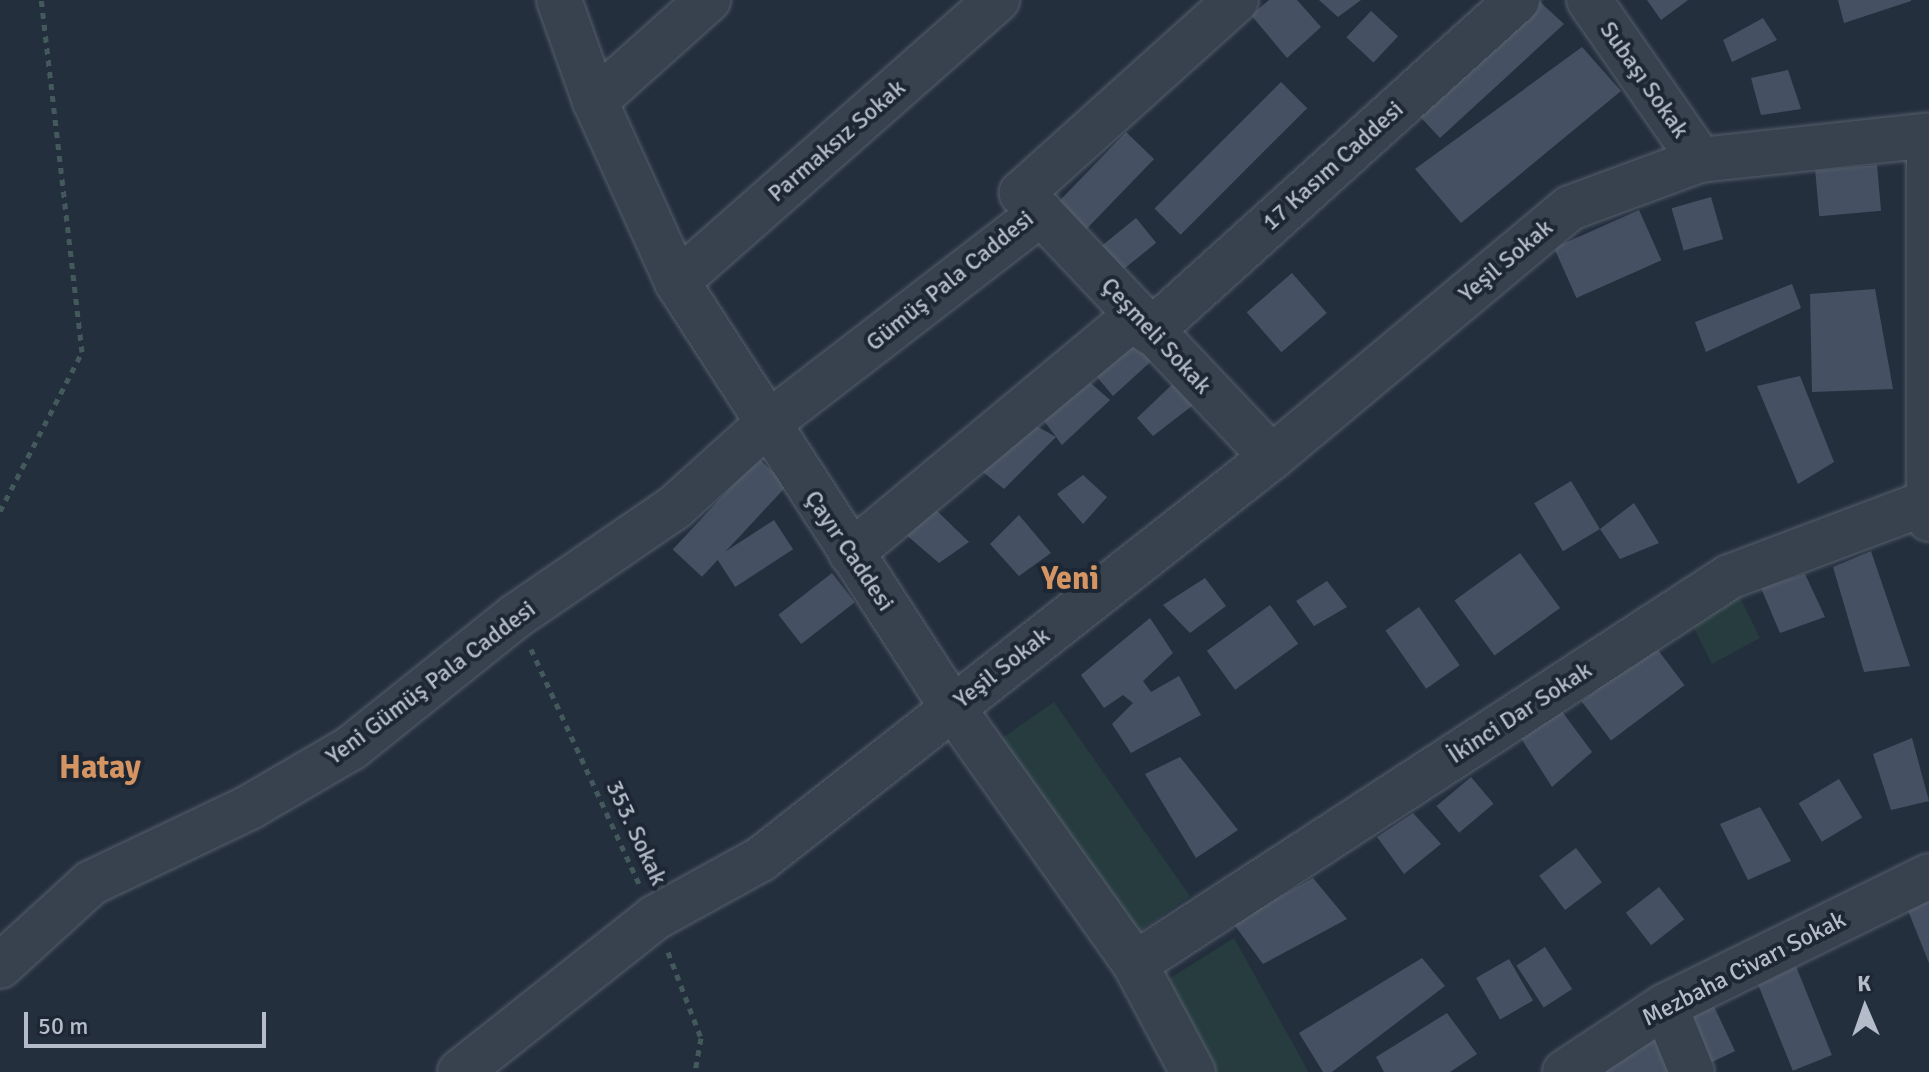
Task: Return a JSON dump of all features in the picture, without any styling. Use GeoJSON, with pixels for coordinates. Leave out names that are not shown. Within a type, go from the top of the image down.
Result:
{"type":"FeatureCollection","features":[{"type":"Feature","properties":{"kind":"street","name":"Çayır Caddesi"},"geometry":{"type":"LineString","coordinates":[[559,0],[595,101],[677,282],[766,425],[952,707],[1135,964],[1193,1072]]}},
{"type":"Feature","properties":{"kind":"street"},"geometry":{"type":"LineString","coordinates":[[595,101],[708,0]]}},
{"type":"Feature","properties":{"kind":"street","name":"Parmaksız Sokak"},"geometry":{"type":"LineString","coordinates":[[677,282],[997,0]]}},
{"type":"Feature","properties":{"kind":"street","name":"Gümüş Pala Caddesi"},"geometry":{"type":"LineString","coordinates":[[766,425],[1041,213],[1022,193],[1236,0]]}},
{"type":"Feature","properties":{"kind":"street","name":"17 Kasım Caddesi"},"geometry":{"type":"LineString","coordinates":[[851,553],[1123,326],[1145,326],[1517,0]]}},
{"type":"Feature","properties":{"kind":"street","name":"Subaşı Sokak"},"geometry":{"type":"LineString","coordinates":[[1589,0],[1700,160]]}},
{"type":"Feature","properties":{"kind":"street","name":"Yeşil Sokak"},"geometry":{"type":"LineString","coordinates":[[460,1072],[654,918],[761,859],[1272,457],[1570,208],[1700,160],[1929,135]]}},
{"type":"Feature","properties":{"kind":"street"},"geometry":{"type":"LineString","coordinates":[[1928,508],[1929,151]]}},
{"type":"Feature","properties":{"kind":"street","name":"Çeşmeli Sokak"},"geometry":{"type":"LineString","coordinates":[[1041,213],[1272,457]]}},
{"type":"Feature","properties":{"kind":"street","name":"Yeni Gümüş Pala Caddesi"},"geometry":{"type":"LineString","coordinates":[[0,966],[91,883],[299,781],[399,712],[516,616],[674,508],[766,425]]}},
{"type":"Feature","properties":{"kind":"street","name":"İkinci Dar Sokak"},"geometry":{"type":"LineString","coordinates":[[1135,964],[1729,577],[1928,508]]}},
{"type":"Feature","properties":{"kind":"street","name":"Mezbaha Civarı Sokak"},"geometry":{"type":"LineString","coordinates":[[1565,1072],[1665,1006],[1929,876]]}},
{"type":"Feature","properties":{"kind":"street"},"geometry":{"type":"LineString","coordinates":[[1665,1006],[1692,1072]]}},
{"type":"Feature","properties":{"kind":"path"},"geometry":{"type":"LineString","coordinates":[[0,511],[82,352],[41,0]]}},
{"type":"Feature","properties":{"kind":"path","name":"353. Sokak"},"geometry":{"type":"LineString","coordinates":[[516,616],[654,918],[701,1038],[695,1072]]}},
{"type":"Feature","properties":{"kind":"green space"},"geometry":{"type":"Polygon","coordinates":[[[1737,591],[1760,638],[1712,664],[1691,622],[1737,591]]]}},
{"type":"Feature","properties":{"kind":"green space"},"geometry":{"type":"Polygon","coordinates":[[[1054,702],[1190,896],[1137,933],[1001,739],[1054,702]]]}},
{"type":"Feature","properties":{"kind":"green space"},"geometry":{"type":"Polygon","coordinates":[[[1234,938],[1308,1072],[1216,1072],[1167,980],[1234,938]]]}},
{"type":"Feature","properties":{"kind":"building"},"geometry":{"type":"Polygon","coordinates":[[[1269,0],[1297,0],[1321,27],[1287,58],[1251,15],[1269,0]]]}},
{"type":"Feature","properties":{"kind":"building"},"geometry":{"type":"Polygon","coordinates":[[[1319,0],[1361,0],[1338,17],[1319,0]]]}},
{"type":"Feature","properties":{"kind":"building"},"geometry":{"type":"Polygon","coordinates":[[[1538,0],[1564,24],[1440,138],[1412,108],[1538,0]]]}},
{"type":"Feature","properties":{"kind":"building"},"geometry":{"type":"Polygon","coordinates":[[[1647,0],[1688,0],[1661,20],[1647,0]]]}},
{"type":"Feature","properties":{"kind":"building"},"geometry":{"type":"Polygon","coordinates":[[[1838,0],[1911,0],[1911,1],[1844,23],[1838,0]]]}},
{"type":"Feature","properties":{"kind":"building"},"geometry":{"type":"Polygon","coordinates":[[[1371,11],[1398,36],[1374,63],[1346,37],[1371,11]]]}},
{"type":"Feature","properties":{"kind":"building"},"geometry":{"type":"Polygon","coordinates":[[[1763,18],[1777,40],[1732,62],[1723,40],[1763,18]]]}},
{"type":"Feature","properties":{"kind":"building"},"geometry":{"type":"Polygon","coordinates":[[[1582,47],[1621,91],[1461,223],[1415,169],[1582,47]]]}},
{"type":"Feature","properties":{"kind":"building"},"geometry":{"type":"Polygon","coordinates":[[[1788,70],[1801,109],[1761,115],[1751,78],[1788,70]]]}},
{"type":"Feature","properties":{"kind":"building"},"geometry":{"type":"Polygon","coordinates":[[[1281,82],[1307,108],[1181,235],[1154,209],[1281,82]]]}},
{"type":"Feature","properties":{"kind":"building"},"geometry":{"type":"Polygon","coordinates":[[[1126,132],[1154,159],[1085,230],[1057,203],[1126,132]]]}},
{"type":"Feature","properties":{"kind":"building"},"geometry":{"type":"Polygon","coordinates":[[[1877,165],[1881,211],[1819,216],[1815,170],[1877,165]]]}},
{"type":"Feature","properties":{"kind":"building"},"geometry":{"type":"Polygon","coordinates":[[[1711,197],[1723,239],[1684,251],[1672,208],[1711,197]]]}},
{"type":"Feature","properties":{"kind":"building"},"geometry":{"type":"Polygon","coordinates":[[[1639,210],[1661,260],[1576,298],[1554,248],[1639,210]]]}},
{"type":"Feature","properties":{"kind":"building"},"geometry":{"type":"Polygon","coordinates":[[[1136,218],[1156,243],[1117,274],[1097,249],[1136,218]]]}},
{"type":"Feature","properties":{"kind":"building"},"geometry":{"type":"Polygon","coordinates":[[[1292,273],[1327,313],[1281,352],[1247,312],[1292,273]]]}},
{"type":"Feature","properties":{"kind":"building"},"geometry":{"type":"Polygon","coordinates":[[[1792,284],[1801,308],[1706,352],[1695,322],[1792,284]]]}},
{"type":"Feature","properties":{"kind":"building"},"geometry":{"type":"Polygon","coordinates":[[[1875,289],[1893,389],[1812,392],[1810,294],[1875,289]]]}},
{"type":"Feature","properties":{"kind":"building"},"geometry":{"type":"Polygon","coordinates":[[[1134,336],[1157,356],[1113,396],[1092,371],[1134,336]]]}},
{"type":"Feature","properties":{"kind":"building"},"geometry":{"type":"Polygon","coordinates":[[[1800,376],[1834,462],[1798,484],[1757,386],[1800,376]]]}},
{"type":"Feature","properties":{"kind":"building"},"geometry":{"type":"Polygon","coordinates":[[[1085,378],[1110,400],[1062,445],[1039,414],[1085,378]]]}},
{"type":"Feature","properties":{"kind":"building"},"geometry":{"type":"Polygon","coordinates":[[[1179,378],[1201,399],[1153,436],[1137,418],[1179,378]]]}},
{"type":"Feature","properties":{"kind":"building"},"geometry":{"type":"Polygon","coordinates":[[[1031,423],[1056,437],[1004,489],[978,468],[1031,423]]]}},
{"type":"Feature","properties":{"kind":"building"},"geometry":{"type":"Polygon","coordinates":[[[758,458],[787,485],[702,577],[673,549],[758,458]]]}},
{"type":"Feature","properties":{"kind":"building"},"geometry":{"type":"Polygon","coordinates":[[[1083,475],[1107,497],[1083,524],[1057,494],[1083,475]]]}},
{"type":"Feature","properties":{"kind":"building"},"geometry":{"type":"Polygon","coordinates":[[[1571,481],[1600,529],[1563,551],[1534,503],[1571,481]]]}},
{"type":"Feature","properties":{"kind":"building"},"geometry":{"type":"Polygon","coordinates":[[[1634,503],[1659,543],[1620,559],[1600,529],[1634,503]]]}},
{"type":"Feature","properties":{"kind":"building"},"geometry":{"type":"Polygon","coordinates":[[[934,508],[969,542],[939,563],[904,533],[934,508]]]}},
{"type":"Feature","properties":{"kind":"building"},"geometry":{"type":"Polygon","coordinates":[[[1019,515],[1051,553],[1019,576],[990,544],[1019,515]]]}},
{"type":"Feature","properties":{"kind":"building"},"geometry":{"type":"Polygon","coordinates":[[[774,520],[793,549],[735,587],[716,558],[774,520]]]}},
{"type":"Feature","properties":{"kind":"building"},"geometry":{"type":"Polygon","coordinates":[[[1871,551],[1910,666],[1864,672],[1833,567],[1871,551]]]}},
{"type":"Feature","properties":{"kind":"building"},"geometry":{"type":"Polygon","coordinates":[[[1520,553],[1560,608],[1494,656],[1454,601],[1520,553]]]}},
{"type":"Feature","properties":{"kind":"building"},"geometry":{"type":"Polygon","coordinates":[[[832,573],[855,602],[801,644],[778,615],[832,573]]]}},
{"type":"Feature","properties":{"kind":"building"},"geometry":{"type":"Polygon","coordinates":[[[1805,574],[1825,617],[1780,633],[1761,588],[1805,574]]]}},
{"type":"Feature","properties":{"kind":"building"},"geometry":{"type":"Polygon","coordinates":[[[1205,578],[1226,606],[1190,633],[1163,605],[1205,578]]]}},
{"type":"Feature","properties":{"kind":"building"},"geometry":{"type":"Polygon","coordinates":[[[1327,581],[1347,607],[1314,626],[1296,601],[1327,581]]]}},
{"type":"Feature","properties":{"kind":"building"},"geometry":{"type":"Polygon","coordinates":[[[1270,605],[1298,644],[1235,690],[1207,651],[1270,605]]]}},
{"type":"Feature","properties":{"kind":"building"},"geometry":{"type":"Polygon","coordinates":[[[1419,607],[1460,665],[1426,689],[1385,631],[1419,607]]]}},
{"type":"Feature","properties":{"kind":"building"},"geometry":{"type":"Polygon","coordinates":[[[1150,618],[1173,653],[1143,681],[1151,692],[1179,676],[1201,715],[1131,753],[1112,724],[1133,703],[1123,695],[1104,708],[1081,675],[1150,618]]]}},
{"type":"Feature","properties":{"kind":"building"},"geometry":{"type":"Polygon","coordinates":[[[1655,646],[1684,685],[1611,741],[1582,701],[1655,646]]]}},
{"type":"Feature","properties":{"kind":"building"},"geometry":{"type":"Polygon","coordinates":[[[1558,706],[1592,752],[1552,787],[1519,735],[1558,706]]]}},
{"type":"Feature","properties":{"kind":"building"},"geometry":{"type":"Polygon","coordinates":[[[1912,738],[1929,801],[1891,810],[1873,754],[1912,738]]]}},
{"type":"Feature","properties":{"kind":"building"},"geometry":{"type":"Polygon","coordinates":[[[1180,757],[1238,830],[1196,858],[1145,774],[1180,757]]]}},
{"type":"Feature","properties":{"kind":"building"},"geometry":{"type":"Polygon","coordinates":[[[1471,777],[1493,804],[1459,833],[1437,806],[1471,777]]]}},
{"type":"Feature","properties":{"kind":"building"},"geometry":{"type":"Polygon","coordinates":[[[1839,779],[1862,818],[1822,842],[1799,803],[1839,779]]]}},
{"type":"Feature","properties":{"kind":"building"},"geometry":{"type":"Polygon","coordinates":[[[1760,807],[1791,861],[1748,880],[1720,824],[1760,807]]]}},
{"type":"Feature","properties":{"kind":"building"},"geometry":{"type":"Polygon","coordinates":[[[1413,813],[1441,844],[1404,874],[1377,837],[1413,813]]]}},
{"type":"Feature","properties":{"kind":"building"},"geometry":{"type":"Polygon","coordinates":[[[1576,848],[1602,882],[1565,910],[1539,876],[1576,848]]]}},
{"type":"Feature","properties":{"kind":"building"},"geometry":{"type":"Polygon","coordinates":[[[1313,878],[1347,919],[1263,964],[1233,923],[1313,878]]]}},
{"type":"Feature","properties":{"kind":"building"},"geometry":{"type":"Polygon","coordinates":[[[1659,887],[1684,919],[1651,945],[1626,913],[1659,887]]]}},
{"type":"Feature","properties":{"kind":"building"},"geometry":{"type":"Polygon","coordinates":[[[1929,899],[1929,963],[1907,908],[1929,899]]]}},
{"type":"Feature","properties":{"kind":"building"},"geometry":{"type":"Polygon","coordinates":[[[1545,947],[1572,989],[1544,1007],[1516,966],[1545,947]]]}},
{"type":"Feature","properties":{"kind":"building"},"geometry":{"type":"Polygon","coordinates":[[[1791,954],[1832,1055],[1793,1071],[1752,970],[1791,954]]]}},
{"type":"Feature","properties":{"kind":"building"},"geometry":{"type":"Polygon","coordinates":[[[1422,958],[1445,986],[1332,1072],[1323,1072],[1299,1033],[1422,958]]]}},
{"type":"Feature","properties":{"kind":"building"},"geometry":{"type":"Polygon","coordinates":[[[1509,959],[1533,1001],[1500,1020],[1476,978],[1509,959]]]}},
{"type":"Feature","properties":{"kind":"building"},"geometry":{"type":"Polygon","coordinates":[[[1711,1000],[1735,1051],[1704,1066],[1682,1010],[1711,1000]]]}},
{"type":"Feature","properties":{"kind":"building"},"geometry":{"type":"Polygon","coordinates":[[[1447,1013],[1477,1054],[1450,1072],[1384,1072],[1376,1057],[1447,1013]]]}},
{"type":"Feature","properties":{"kind":"building"},"geometry":{"type":"Polygon","coordinates":[[[1657,1032],[1672,1072],[1599,1072],[1657,1032]]]}},
{"type":"Feature","properties":{"kind":"district","name":"Yeni"},"geometry":{"type":"Point","coordinates":[1070,579]}},
{"type":"Feature","properties":{"kind":"district","name":"Hatay"},"geometry":{"type":"Point","coordinates":[100,768]}}]}
